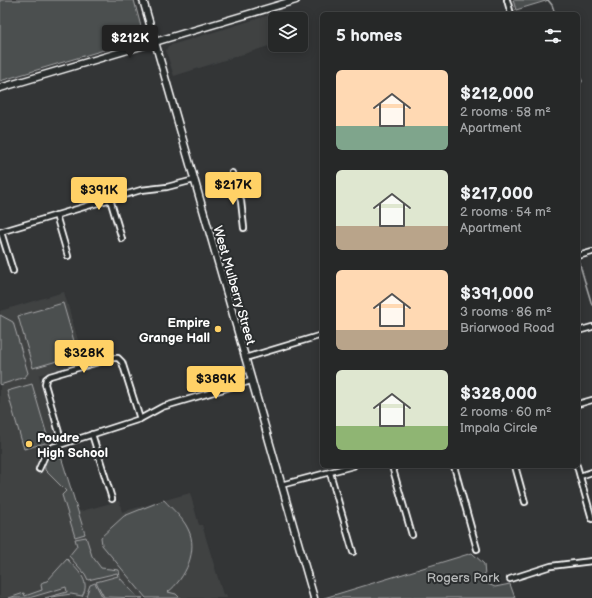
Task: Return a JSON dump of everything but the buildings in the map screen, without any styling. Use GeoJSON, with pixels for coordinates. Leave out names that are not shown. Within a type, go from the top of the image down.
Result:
{"type":"FeatureCollection","features":[{"type":"Feature","properties":{"kind":"main road","name":"West Mulberry Street"},"geometry":{"type":"LineString","coordinates":[[143,0],[314,598]]}},
{"type":"Feature","properties":{"kind":"main road"},"geometry":{"type":"LineString","coordinates":[[0,88],[296,0]]}},
{"type":"Feature","properties":{"kind":"street"},"geometry":{"type":"LineString","coordinates":[[507,0],[510,12]]}},
{"type":"Feature","properties":{"kind":"street"},"geometry":{"type":"LineString","coordinates":[[232,173],[241,201],[244,228]]}},
{"type":"Feature","properties":{"kind":"street"},"geometry":{"type":"LineString","coordinates":[[13,271],[1,232],[141,190],[167,187],[194,180]]}},
{"type":"Feature","properties":{"kind":"street"},"geometry":{"type":"LineString","coordinates":[[110,200],[122,239]]}},
{"type":"Feature","properties":{"kind":"street"},"geometry":{"type":"LineString","coordinates":[[56,215],[68,256]]}},
{"type":"Feature","properties":{"kind":"street"},"geometry":{"type":"LineString","coordinates":[[580,255],[592,252]]}},
{"type":"Feature","properties":{"kind":"street"},"geometry":{"type":"LineString","coordinates":[[580,330],[592,327]]}},
{"type":"Feature","properties":{"kind":"street"},"geometry":{"type":"LineString","coordinates":[[245,358],[320,336]]}},
{"type":"Feature","properties":{"kind":"street"},"geometry":{"type":"LineString","coordinates":[[62,443],[45,384],[46,379],[50,376],[112,358],[118,358],[122,362],[140,419]]}},
{"type":"Feature","properties":{"kind":"street"},"geometry":{"type":"LineString","coordinates":[[39,469],[47,451],[62,443],[140,419],[162,407],[251,381]]}},
{"type":"Feature","properties":{"kind":"street"},"geometry":{"type":"LineString","coordinates":[[580,403],[592,400]]}},
{"type":"Feature","properties":{"kind":"street"},"geometry":{"type":"LineString","coordinates":[[92,434],[112,499]]}},
{"type":"Feature","properties":{"kind":"street"},"geometry":{"type":"LineString","coordinates":[[281,485],[346,468]]}},
{"type":"Feature","properties":{"kind":"street"},"geometry":{"type":"LineString","coordinates":[[393,468],[412,535]]}},
{"type":"Feature","properties":{"kind":"street"},"geometry":{"type":"LineString","coordinates":[[455,468],[477,549]]}},
{"type":"Feature","properties":{"kind":"street"},"geometry":{"type":"LineString","coordinates":[[516,468],[525,502]]}},
{"type":"Feature","properties":{"kind":"street"},"geometry":{"type":"LineString","coordinates":[[578,468],[592,519]]}},
{"type":"Feature","properties":{"kind":"street"},"geometry":{"type":"LineString","coordinates":[[580,476],[592,472]]}},
{"type":"Feature","properties":{"kind":"street"},"geometry":{"type":"LineString","coordinates":[[330,473],[353,552]]}},
{"type":"Feature","properties":{"kind":"street"},"geometry":{"type":"LineString","coordinates":[[510,579],[560,564],[592,561]]}},
{"type":"Feature","properties":{"kind":"shaded area"},"geometry":{"type":"Polygon","coordinates":[[[268,16],[268,46],[174,76],[166,51],[168,46],[268,16]]]}},
{"type":"Feature","properties":{"kind":"shaded area","name":"Poudre High School"},"geometry":{"type":"Polygon","coordinates":[[[64,292],[84,361],[39,375],[56,441],[78,512],[119,501],[122,512],[190,493],[199,525],[202,525],[223,595],[226,594],[227,598],[0,598],[0,311],[64,292]]]}},
{"type":"Feature","properties":{"kind":"green space"},"geometry":{"type":"Polygon","coordinates":[[[0,0],[134,0],[144,38],[0,81],[0,0]]]}},
{"type":"Feature","properties":{"kind":"green space"},"geometry":{"type":"Polygon","coordinates":[[[513,0],[549,0],[516,10],[513,0]]]}},
{"type":"Feature","properties":{"kind":"green space"},"geometry":{"type":"Polygon","coordinates":[[[63,303],[78,355],[33,368],[18,316],[63,303]]]}},
{"type":"Feature","properties":{"kind":"green space"},"geometry":{"type":"Polygon","coordinates":[[[0,315],[13,322],[28,373],[25,377],[0,385],[0,315]]]}},
{"type":"Feature","properties":{"kind":"green space"},"geometry":{"type":"Polygon","coordinates":[[[32,384],[49,442],[24,449],[7,391],[32,384]]]}},
{"type":"Feature","properties":{"kind":"green space"},"geometry":{"type":"Polygon","coordinates":[[[58,447],[85,534],[75,537],[62,495],[66,491],[45,470],[47,456],[58,447]]]}},
{"type":"Feature","properties":{"kind":"green space"},"geometry":{"type":"Polygon","coordinates":[[[164,500],[180,517],[188,529],[191,537],[191,555],[185,572],[180,580],[168,592],[176,594],[180,598],[146,598],[102,545],[101,537],[124,516],[164,500]]]}},
{"type":"Feature","properties":{"kind":"green space"},"geometry":{"type":"Polygon","coordinates":[[[86,537],[92,556],[101,568],[119,570],[120,578],[138,598],[104,597],[96,582],[118,576],[117,573],[88,580],[85,574],[69,556],[77,546],[75,539],[86,537]]]}},
{"type":"Feature","properties":{"kind":"green space","name":"Rogers Park"},"geometry":{"type":"Polygon","coordinates":[[[472,553],[484,564],[485,576],[488,584],[495,587],[510,584],[515,598],[324,598],[472,553]]]}},
{"type":"Feature","properties":{"kind":"green space"},"geometry":{"type":"Polygon","coordinates":[[[67,559],[84,580],[85,591],[82,596],[71,594],[45,598],[67,592],[66,587],[29,598],[9,598],[24,593],[25,596],[42,590],[41,585],[43,582],[47,581],[67,559]]]}},
{"type":"Feature","properties":{"kind":"green space"},"geometry":{"type":"Polygon","coordinates":[[[95,583],[103,598],[89,598],[86,596],[90,585],[95,583]]]}},
{"type":"Feature","properties":{"kind":"waterway"},"geometry":{"type":"LineString","coordinates":[[548,0],[552,5],[554,12]]}},
{"type":"Feature","properties":{"kind":"waterway"},"geometry":{"type":"LineString","coordinates":[[580,77],[582,81],[580,84]]}},
{"type":"Feature","properties":{"kind":"waterway"},"geometry":{"type":"LineString","coordinates":[[580,265],[592,305]]}},
{"type":"Feature","properties":{"kind":"place","name":"Empire Grange Hall"},"geometry":{"type":"Point","coordinates":[218,329]}},
{"type":"Feature","properties":{"kind":"place","name":"Poudre High School"},"geometry":{"type":"Point","coordinates":[29,444]}}]}
